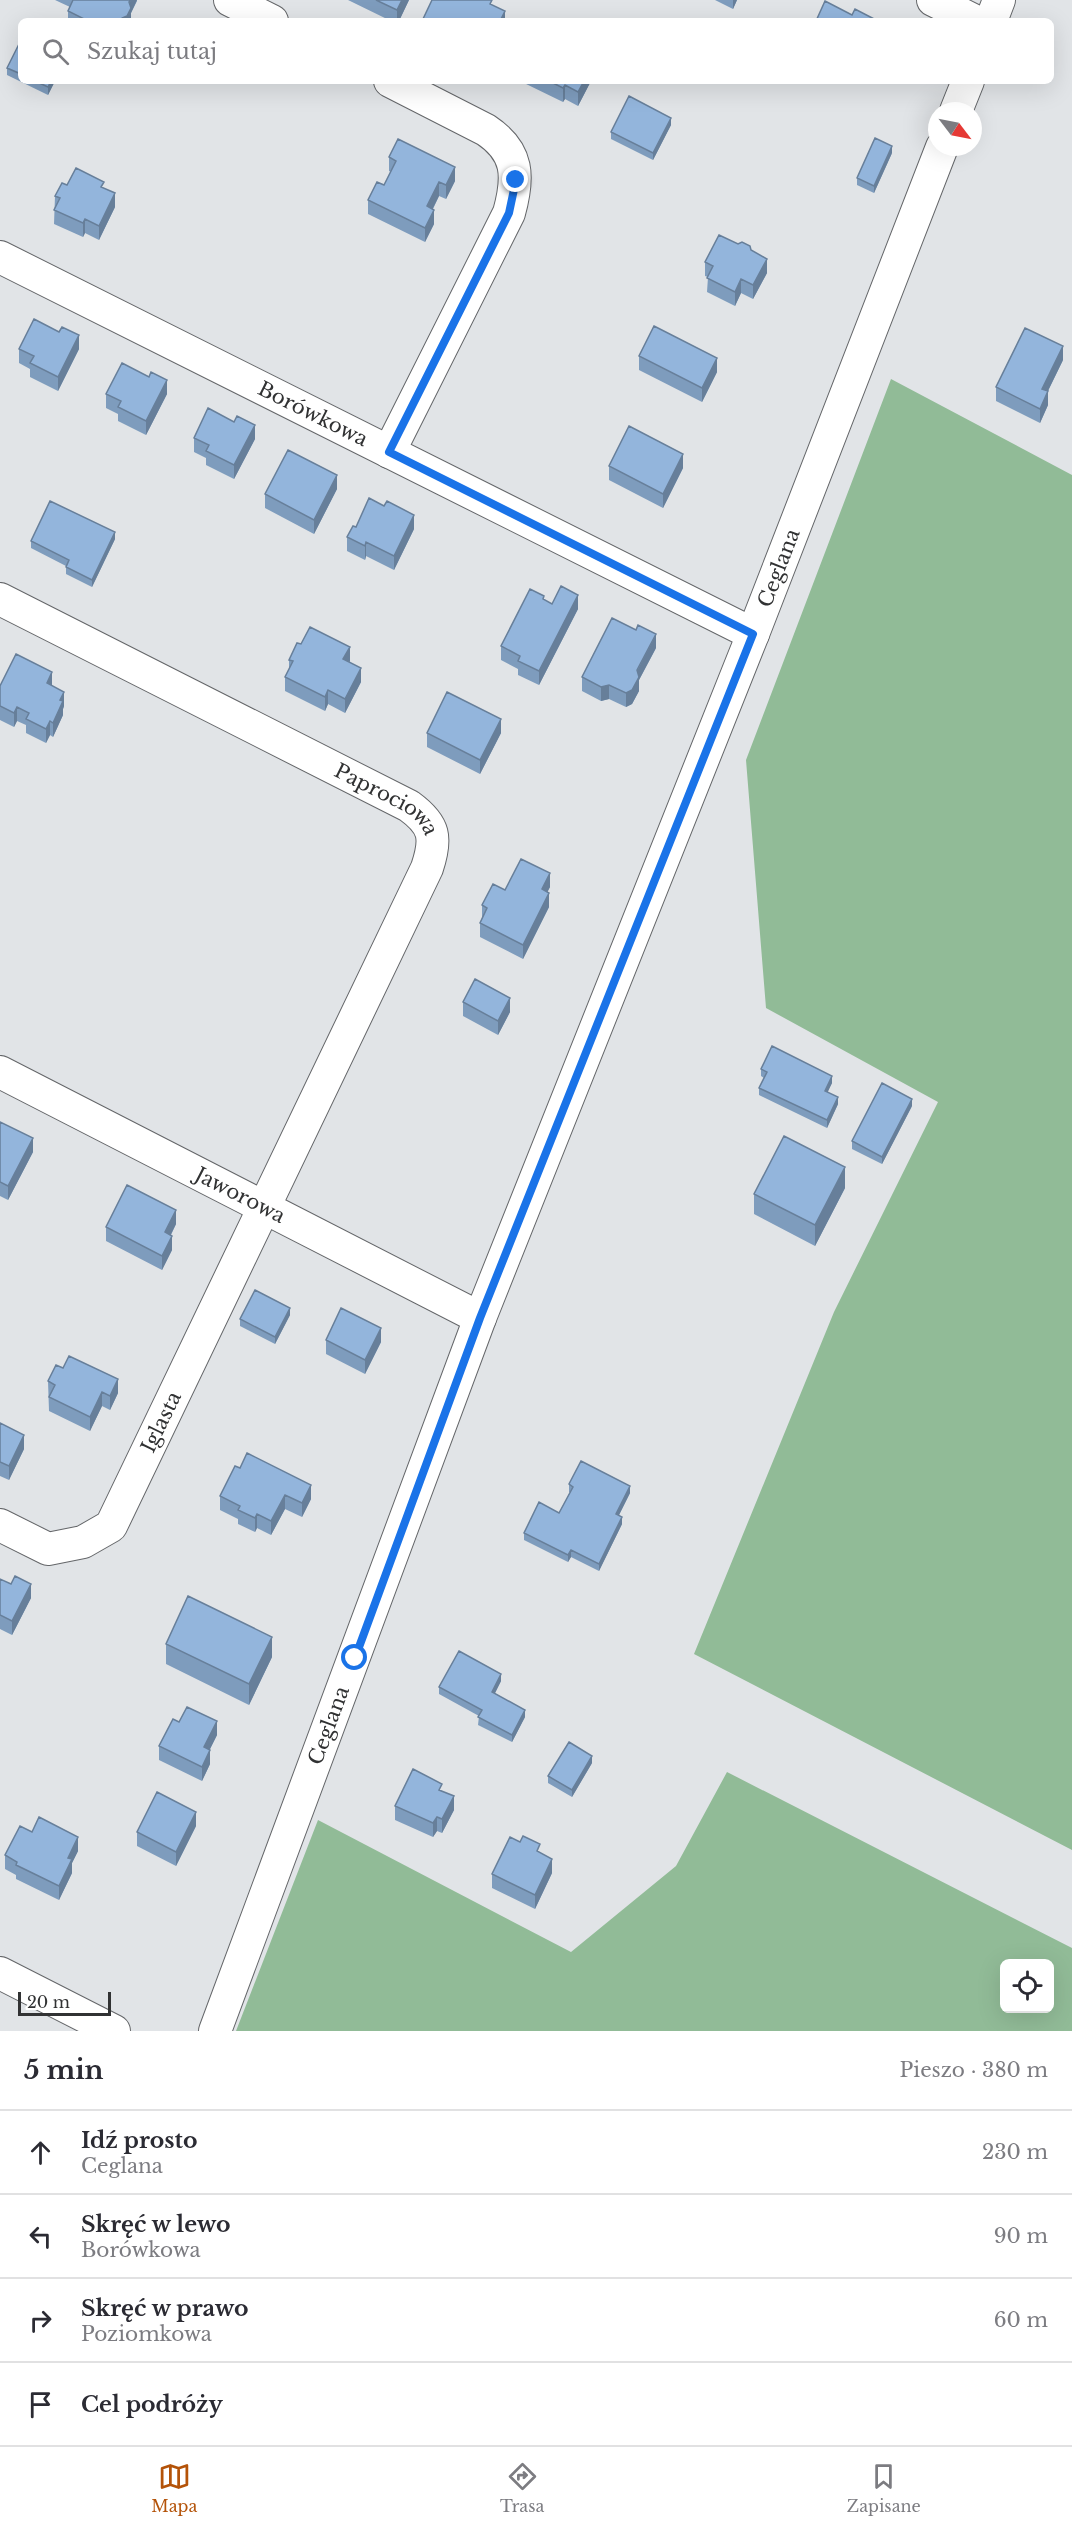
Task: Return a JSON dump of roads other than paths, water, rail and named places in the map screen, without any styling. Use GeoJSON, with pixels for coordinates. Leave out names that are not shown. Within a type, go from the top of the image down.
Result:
{"type":"FeatureCollection","features":[{"type":"Feature","properties":{"kind":"street"},"geometry":{"type":"LineString","coordinates":[[230,0],[266,18]]}},
{"type":"Feature","properties":{"kind":"street"},"geometry":{"type":"LineString","coordinates":[[933,0],[969,18]]}},
{"type":"Feature","properties":{"kind":"street"},"geometry":{"type":"LineString","coordinates":[[992,18],[999,0]]}},
{"type":"Feature","properties":{"kind":"street"},"geometry":{"type":"LineString","coordinates":[[389,452],[509,213],[516,180],[509,154],[498,138],[396,84]]}},
{"type":"Feature","properties":{"kind":"street"},"geometry":{"type":"LineString","coordinates":[[960,102],[967,84]]}},
{"type":"Feature","properties":{"kind":"street","name":"Ceglana"},"geometry":{"type":"LineString","coordinates":[[215,2031],[480,1318],[753,634],[939,156]]}},
{"type":"Feature","properties":{"kind":"street","name":"Borówkowa"},"geometry":{"type":"LineString","coordinates":[[0,257],[753,634]]}},
{"type":"Feature","properties":{"kind":"street","name":"Paprociowa"},"geometry":{"type":"LineString","coordinates":[[0,599],[409,806],[424,817],[432,832],[433,849],[427,868],[265,1209]]}},
{"type":"Feature","properties":{"kind":"street","name":"Jaworowa"},"geometry":{"type":"LineString","coordinates":[[0,1072],[480,1318]]}},
{"type":"Feature","properties":{"kind":"street","name":"Iglasta"},"geometry":{"type":"LineString","coordinates":[[0,1525],[48,1549],[82,1542],[111,1526],[265,1209]]}},
{"type":"Feature","properties":{"kind":"street"},"geometry":{"type":"LineString","coordinates":[[0,1972],[114,2031]]}}]}
